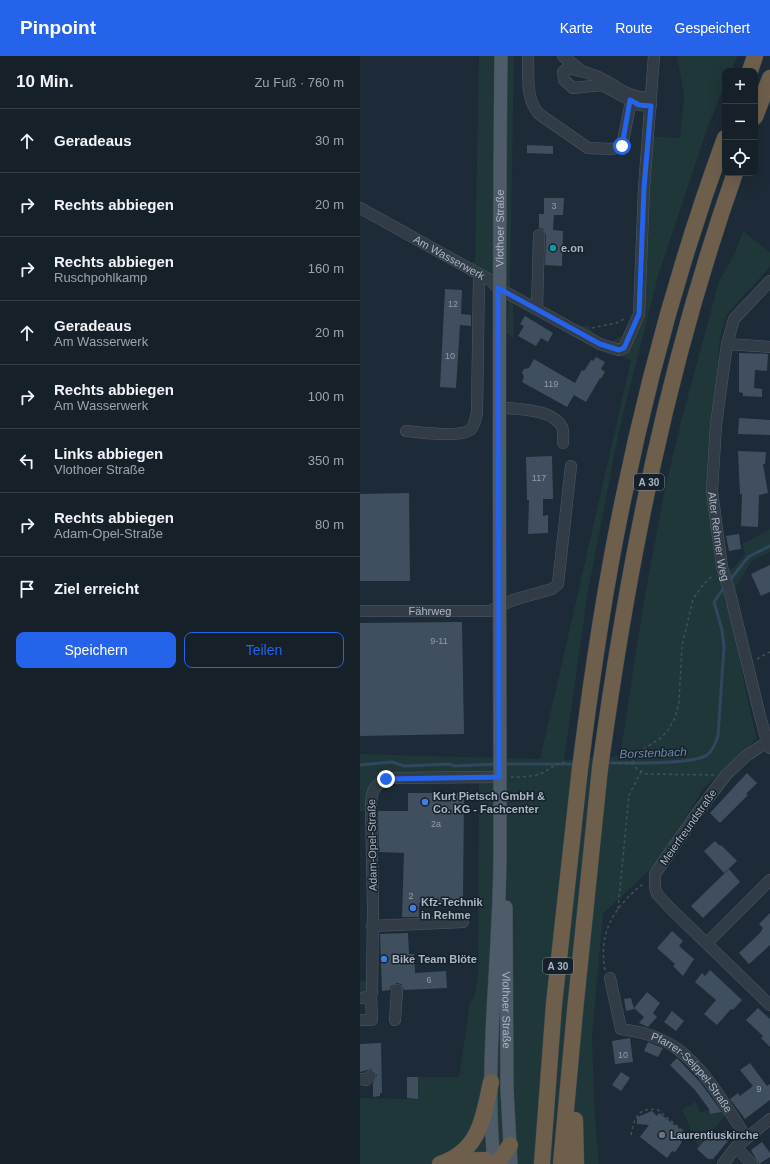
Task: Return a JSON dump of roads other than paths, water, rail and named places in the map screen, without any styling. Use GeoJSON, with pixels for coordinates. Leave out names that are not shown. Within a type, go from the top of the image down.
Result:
{"type":"FeatureCollection","features":[{"type":"Feature","properties":{"kind":"highway"},"geometry":{"type":"LineString","coordinates":[[751,68],[755,56]]}},
{"type":"Feature","properties":{"kind":"highway"},"geometry":{"type":"LineString","coordinates":[[758,109],[770,78]]}},
{"type":"Feature","properties":{"kind":"highway"},"geometry":{"type":"LineString","coordinates":[[758,113],[770,97]]}},
{"type":"Feature","properties":{"kind":"highway","name":"A 30"},"geometry":{"type":"LineString","coordinates":[[542,1164],[554,1004],[580,764],[594,659],[622,501],[663,337],[686,258],[724,140]]}},
{"type":"Feature","properties":{"kind":"highway","name":"A 30"},"geometry":{"type":"LineString","coordinates":[[561,1164],[575,1011],[601,764],[626,598],[662,417],[681,343],[734,176]]}},
{"type":"Feature","properties":{"kind":"highway"},"geometry":{"type":"LineString","coordinates":[[575,1011],[580,1051],[574,1130],[576,1164]]}},
{"type":"Feature","properties":{"kind":"highway"},"geometry":{"type":"LineString","coordinates":[[444,1163],[459,1155],[475,1139],[486,1106],[491,1082]]}},
{"type":"Feature","properties":{"kind":"highway"},"geometry":{"type":"LineString","coordinates":[[444,1163],[485,1160],[494,1164],[510,1145]]}},
{"type":"Feature","properties":{"kind":"main road","name":"Vlothoer Straße"},"geometry":{"type":"LineString","coordinates":[[494,1164],[491,1082],[500,856],[498,288],[501,56]]}},
{"type":"Feature","properties":{"kind":"main road","name":"Vlothoer Straße"},"geometry":{"type":"LineString","coordinates":[[500,856],[506,904],[507,1089],[511,1164]]}},
{"type":"Feature","properties":{"kind":"street"},"geometry":{"type":"LineString","coordinates":[[528,56],[529,94],[533,107],[539,114],[588,148],[612,148],[622,146],[631,98]]}},
{"type":"Feature","properties":{"kind":"street"},"geometry":{"type":"LineString","coordinates":[[563,56],[582,72]]}},
{"type":"Feature","properties":{"kind":"street","name":"Am Wasserwerk"},"geometry":{"type":"LineString","coordinates":[[360,208],[490,280],[498,288],[600,344],[619,350],[624,348],[639,314],[644,188],[654,56]]}},
{"type":"Feature","properties":{"kind":"street"},"geometry":{"type":"LineString","coordinates":[[631,98],[602,85],[573,88],[564,80],[563,72],[568,68],[597,76],[631,98],[639,105],[651,102]]}},
{"type":"Feature","properties":{"kind":"street"},"geometry":{"type":"LineString","coordinates":[[537,309],[539,235]]}},
{"type":"Feature","properties":{"kind":"street"},"geometry":{"type":"LineString","coordinates":[[406,431],[460,434],[469,431],[474,425],[477,408],[480,275]]}},
{"type":"Feature","properties":{"kind":"street","name":"Alter Rehmer Weg"},"geometry":{"type":"LineString","coordinates":[[768,745],[734,615],[730,593],[722,567],[712,491],[716,425],[727,344],[734,319],[770,280]]}},
{"type":"Feature","properties":{"kind":"street"},"geometry":{"type":"LineString","coordinates":[[577,331],[590,328]]}},
{"type":"Feature","properties":{"kind":"street"},"geometry":{"type":"LineString","coordinates":[[727,344],[770,347]]}},
{"type":"Feature","properties":{"kind":"street"},"geometry":{"type":"LineString","coordinates":[[499,407],[548,414],[556,420],[562,429],[563,443]]}},
{"type":"Feature","properties":{"kind":"street","name":"Fährweg"},"geometry":{"type":"LineString","coordinates":[[360,611],[490,611],[499,606],[552,589],[558,584],[571,466]]}},
{"type":"Feature","properties":{"kind":"street","name":"Meierfreundstraße"},"geometry":{"type":"LineString","coordinates":[[768,745],[746,756],[726,775],[697,813],[655,874],[654,887],[657,894],[770,1005]]}},
{"type":"Feature","properties":{"kind":"street","name":"Adam-Opel-Straße"},"geometry":{"type":"LineString","coordinates":[[360,1020],[372,1020],[372,926],[376,908],[371,807],[371,794],[374,787],[380,782],[392,778],[499,777]]}},
{"type":"Feature","properties":{"kind":"street"},"geometry":{"type":"LineString","coordinates":[[707,943],[770,880]]}},
{"type":"Feature","properties":{"kind":"street"},"geometry":{"type":"LineString","coordinates":[[372,926],[463,922]]}},
{"type":"Feature","properties":{"kind":"street","name":"Pfarrer-Seippel-Straße"},"geometry":{"type":"LineString","coordinates":[[610,978],[621,1029],[661,1039],[688,1057],[703,1074],[746,1137]]}},
{"type":"Feature","properties":{"kind":"street"},"geometry":{"type":"LineString","coordinates":[[395,1020],[397,990]]}},
{"type":"Feature","properties":{"kind":"street"},"geometry":{"type":"LineString","coordinates":[[360,998],[370,997],[371,995]]}},
{"type":"Feature","properties":{"kind":"street"},"geometry":{"type":"LineString","coordinates":[[723,1164],[746,1137],[770,1119]]}},
{"type":"Feature","properties":{"kind":"street"},"geometry":{"type":"LineString","coordinates":[[736,1147],[752,1164]]}},
{"type":"Feature","properties":{"kind":"waterway","name":"Borstenbach"},"geometry":{"type":"LineString","coordinates":[[730,580],[748,557],[770,546]]}},
{"type":"Feature","properties":{"kind":"waterway","name":"Borstenbach"},"geometry":{"type":"LineString","coordinates":[[605,763],[674,762],[699,758],[707,755],[713,749],[718,736],[724,647],[722,630],[714,602],[725,586]]}},
{"type":"Feature","properties":{"kind":"waterway","name":"Borstenbach"},"geometry":{"type":"LineString","coordinates":[[360,765],[392,762],[405,766],[496,764]]}},
{"type":"Feature","properties":{"kind":"waterway","name":"Borstenbach"},"geometry":{"type":"LineString","coordinates":[[503,764],[576,764]]}},
{"type":"Feature","properties":{"kind":"place","name":"e.on"},"geometry":{"type":"Point","coordinates":[553,248]}},
{"type":"Feature","properties":{"kind":"place","name":"Kurt Pietsch GmbH & Co. KG - Fachcenter"},"geometry":{"type":"Point","coordinates":[425,802]}},
{"type":"Feature","properties":{"kind":"place","name":"Kfz-Technik in Rehme"},"geometry":{"type":"Point","coordinates":[413,908]}},
{"type":"Feature","properties":{"kind":"place","name":"Bike Team Blöte"},"geometry":{"type":"Point","coordinates":[384,959]}},
{"type":"Feature","properties":{"kind":"place","name":"Laurentiuskirche"},"geometry":{"type":"Point","coordinates":[662,1135]}}]}
